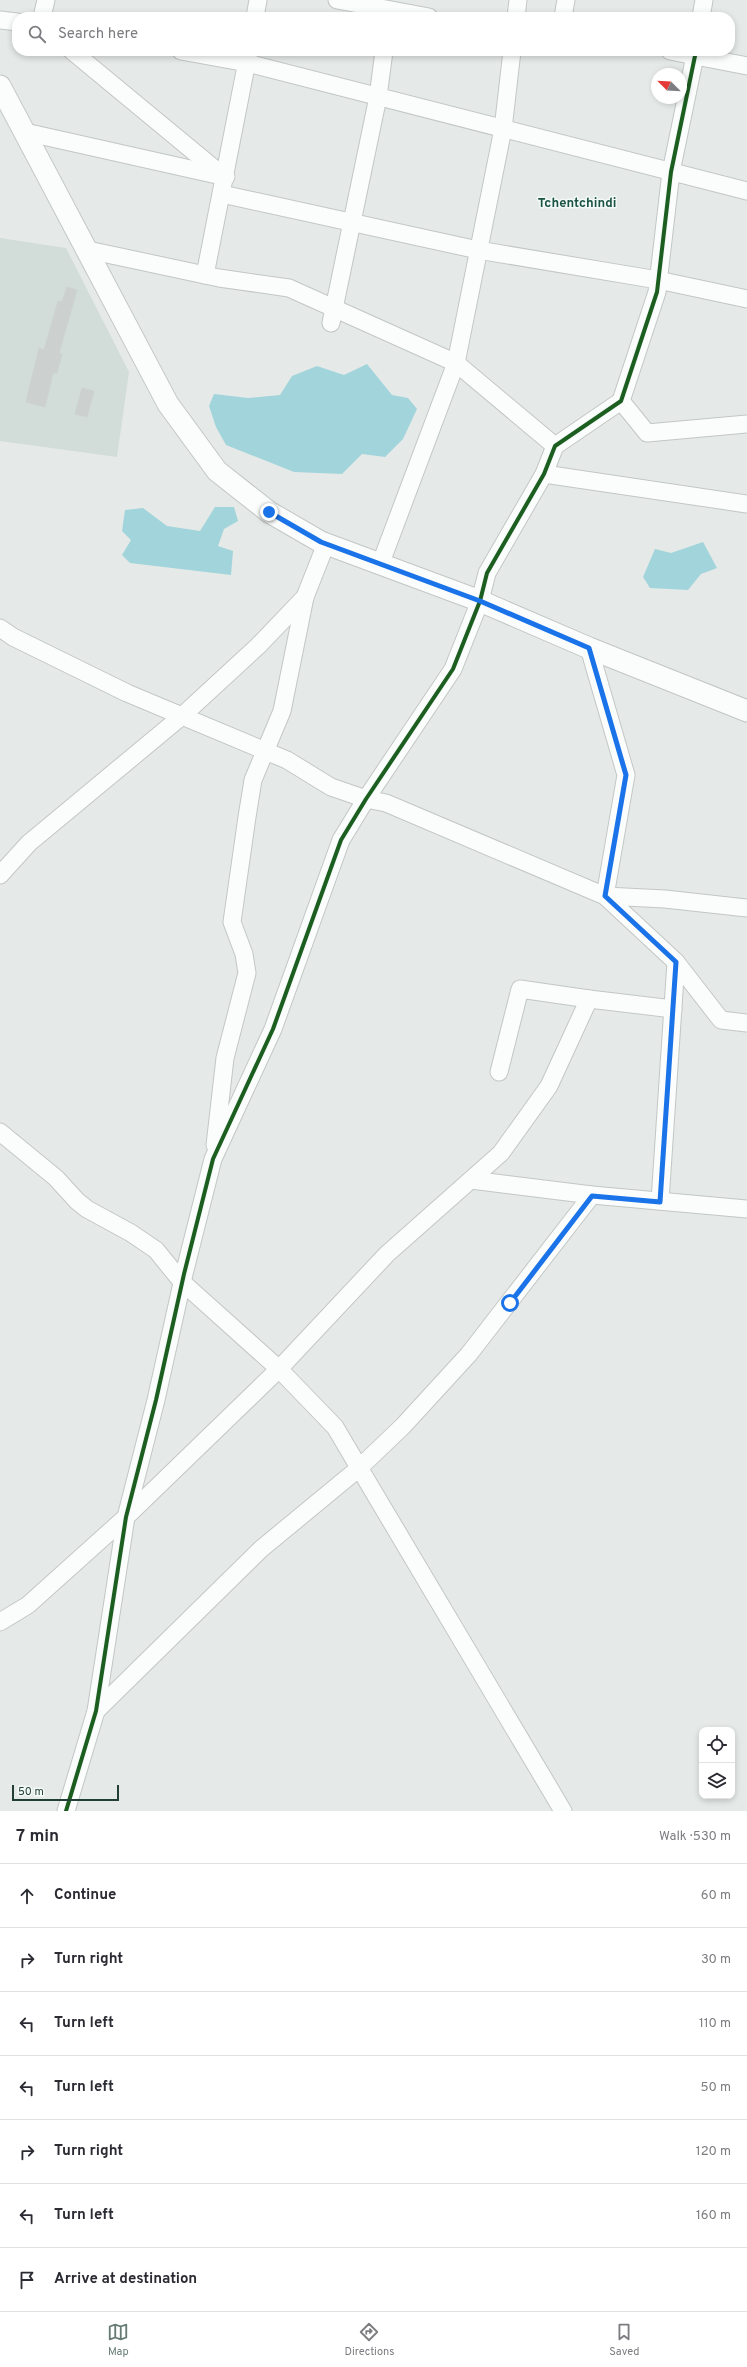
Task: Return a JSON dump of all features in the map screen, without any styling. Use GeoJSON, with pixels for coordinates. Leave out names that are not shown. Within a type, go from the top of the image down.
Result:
{"type":"FeatureCollection","features":[{"type":"Feature","properties":{"kind":"street"},"geometry":{"type":"LineString","coordinates":[[43,12],[46,0]]}},
{"type":"Feature","properties":{"kind":"street"},"geometry":{"type":"LineString","coordinates":[[256,12],[258,0]]}},
{"type":"Feature","properties":{"kind":"street"},"geometry":{"type":"LineString","coordinates":[[337,0],[404,12]]}},
{"type":"Feature","properties":{"kind":"street"},"geometry":{"type":"LineString","coordinates":[[517,12],[518,0]]}},
{"type":"Feature","properties":{"kind":"street"},"geometry":{"type":"LineString","coordinates":[[564,12],[566,0]]}},
{"type":"Feature","properties":{"kind":"street"},"geometry":{"type":"LineString","coordinates":[[703,12],[704,0]]}},
{"type":"Feature","properties":{"kind":"street"},"geometry":{"type":"LineString","coordinates":[[0,20],[12,21]]}},
{"type":"Feature","properties":{"kind":"street"},"geometry":{"type":"LineString","coordinates":[[78,56],[226,177]]}},
{"type":"Feature","properties":{"kind":"street"},"geometry":{"type":"LineString","coordinates":[[237,56],[248,57],[378,97],[747,191]]}},
{"type":"Feature","properties":{"kind":"street"},"geometry":{"type":"LineString","coordinates":[[333,315],[378,97],[383,56]]}},
{"type":"Feature","properties":{"kind":"street"},"geometry":{"type":"LineString","coordinates":[[380,565],[456,363],[503,129],[511,56]]}},
{"type":"Feature","properties":{"kind":"street"},"geometry":{"type":"LineString","coordinates":[[213,1159],[273,1029],[341,840],[366,799],[453,669],[480,601],[488,573],[544,474],[555,446],[621,402],[657,292],[672,172],[694,56]]}},
{"type":"Feature","properties":{"kind":"street"},"geometry":{"type":"LineString","coordinates":[[707,56],[747,66]]}},
{"type":"Feature","properties":{"kind":"street"},"geometry":{"type":"LineString","coordinates":[[205,275],[226,177],[248,57]]}},
{"type":"Feature","properties":{"kind":"street"},"geometry":{"type":"LineString","coordinates":[[0,86],[88,250],[168,404],[217,471],[269,512],[326,544],[480,601],[589,648],[747,710]]}},
{"type":"Feature","properties":{"kind":"street"},"geometry":{"type":"LineString","coordinates":[[25,132],[226,177]]}},
{"type":"Feature","properties":{"kind":"street"},"geometry":{"type":"LineString","coordinates":[[222,194],[352,221],[478,250],[658,280],[747,299]]}},
{"type":"Feature","properties":{"kind":"street"},"geometry":{"type":"LineString","coordinates":[[88,250],[205,275],[289,288],[333,315],[456,363],[555,446]]}},
{"type":"Feature","properties":{"kind":"street"},"geometry":{"type":"LineString","coordinates":[[621,402],[647,433],[747,424]]}},
{"type":"Feature","properties":{"kind":"street"},"geometry":{"type":"LineString","coordinates":[[544,474],[747,504]]}},
{"type":"Feature","properties":{"kind":"street"},"geometry":{"type":"LineString","coordinates":[[66,1811],[96,1710],[126,1517],[156,1400],[182,1282],[213,1159],[224,1058],[247,973],[244,954],[232,922],[253,780],[264,750],[282,711],[305,597],[326,544]]}},
{"type":"Feature","properties":{"kind":"street"},"geometry":{"type":"LineString","coordinates":[[0,875],[29,843],[182,716],[258,646],[305,597]]}},
{"type":"Feature","properties":{"kind":"street"},"geometry":{"type":"LineString","coordinates":[[0,628],[12,637],[127,693],[287,760],[331,787],[366,799],[386,803],[605,896],[676,962],[721,1020],[747,1023]]}},
{"type":"Feature","properties":{"kind":"street"},"geometry":{"type":"LineString","coordinates":[[589,648],[626,775],[605,896]]}},
{"type":"Feature","properties":{"kind":"street"},"geometry":{"type":"LineString","coordinates":[[605,896],[665,899],[747,908]]}},
{"type":"Feature","properties":{"kind":"street"},"geometry":{"type":"LineString","coordinates":[[660,1202],[676,962]]}},
{"type":"Feature","properties":{"kind":"street"},"geometry":{"type":"LineString","coordinates":[[499,1072],[520,989],[673,1009]]}},
{"type":"Feature","properties":{"kind":"street"},"geometry":{"type":"LineString","coordinates":[[0,1622],[28,1605],[126,1517],[279,1370],[387,1254],[501,1153],[549,1086],[589,999]]}},
{"type":"Feature","properties":{"kind":"street"},"geometry":{"type":"LineString","coordinates":[[0,1132],[56,1178],[77,1201],[87,1209],[131,1233],[156,1250],[182,1282],[279,1370],[335,1427],[358,1469],[563,1811]]}},
{"type":"Feature","properties":{"kind":"street"},"geometry":{"type":"LineString","coordinates":[[471,1180],[592,1196],[747,1209]]}},
{"type":"Feature","properties":{"kind":"street"},"geometry":{"type":"LineString","coordinates":[[96,1710],[262,1549],[358,1469],[403,1426],[469,1354],[592,1196]]}},
{"type":"Feature","properties":{"kind":"shaded area"},"geometry":{"type":"Polygon","coordinates":[[[0,238],[66,248],[129,372],[117,457],[0,441],[0,238]]]}},
{"type":"Feature","properties":{"kind":"water"},"geometry":{"type":"Polygon","coordinates":[[[367,364],[392,395],[408,398],[417,409],[403,439],[385,457],[362,454],[342,474],[294,472],[226,445],[216,427],[209,406],[214,394],[248,398],[280,395],[292,376],[317,366],[344,375],[367,364]]]}},
{"type":"Feature","properties":{"kind":"water"},"geometry":{"type":"Polygon","coordinates":[[[215,507],[234,507],[238,521],[224,529],[218,546],[233,551],[231,575],[130,563],[122,555],[131,540],[122,531],[125,510],[143,508],[167,526],[200,531],[215,507]]]}},
{"type":"Feature","properties":{"kind":"water"},"geometry":{"type":"Polygon","coordinates":[[[703,542],[717,568],[701,574],[688,590],[650,588],[643,577],[655,549],[671,553],[703,542]]]}},
{"type":"Feature","properties":{"kind":"building"},"geometry":{"type":"Polygon","coordinates":[[[67,287],[77,290],[59,353],[62,354],[57,373],[53,373],[45,407],[26,402],[39,348],[44,350],[58,301],[62,302],[67,287]]]}},
{"type":"Feature","properties":{"kind":"building"},"geometry":{"type":"Polygon","coordinates":[[[82,388],[94,391],[87,417],[75,414],[82,388]]]}},
{"type":"Feature","properties":{"kind":"cycle path"},"geometry":{"type":"LineString","coordinates":[[66,1811],[96,1711],[126,1517],[156,1400],[184,1274],[213,1159],[273,1029],[341,840],[366,799],[453,669],[480,601],[487,573],[544,474],[555,446],[621,401],[657,292],[671,172],[695,56]]}},
{"type":"Feature","properties":{"kind":"district","name":"Tchentchindi"},"geometry":{"type":"Point","coordinates":[577,204]}},
{"type":"Feature","properties":{"kind":"route"},"geometry":{"type":"LineString","coordinates":[[269,512],[321,542],[480,601],[589,648],[626,775],[605,896],[676,962],[660,1202],[592,1196],[510,1303]]}}]}
